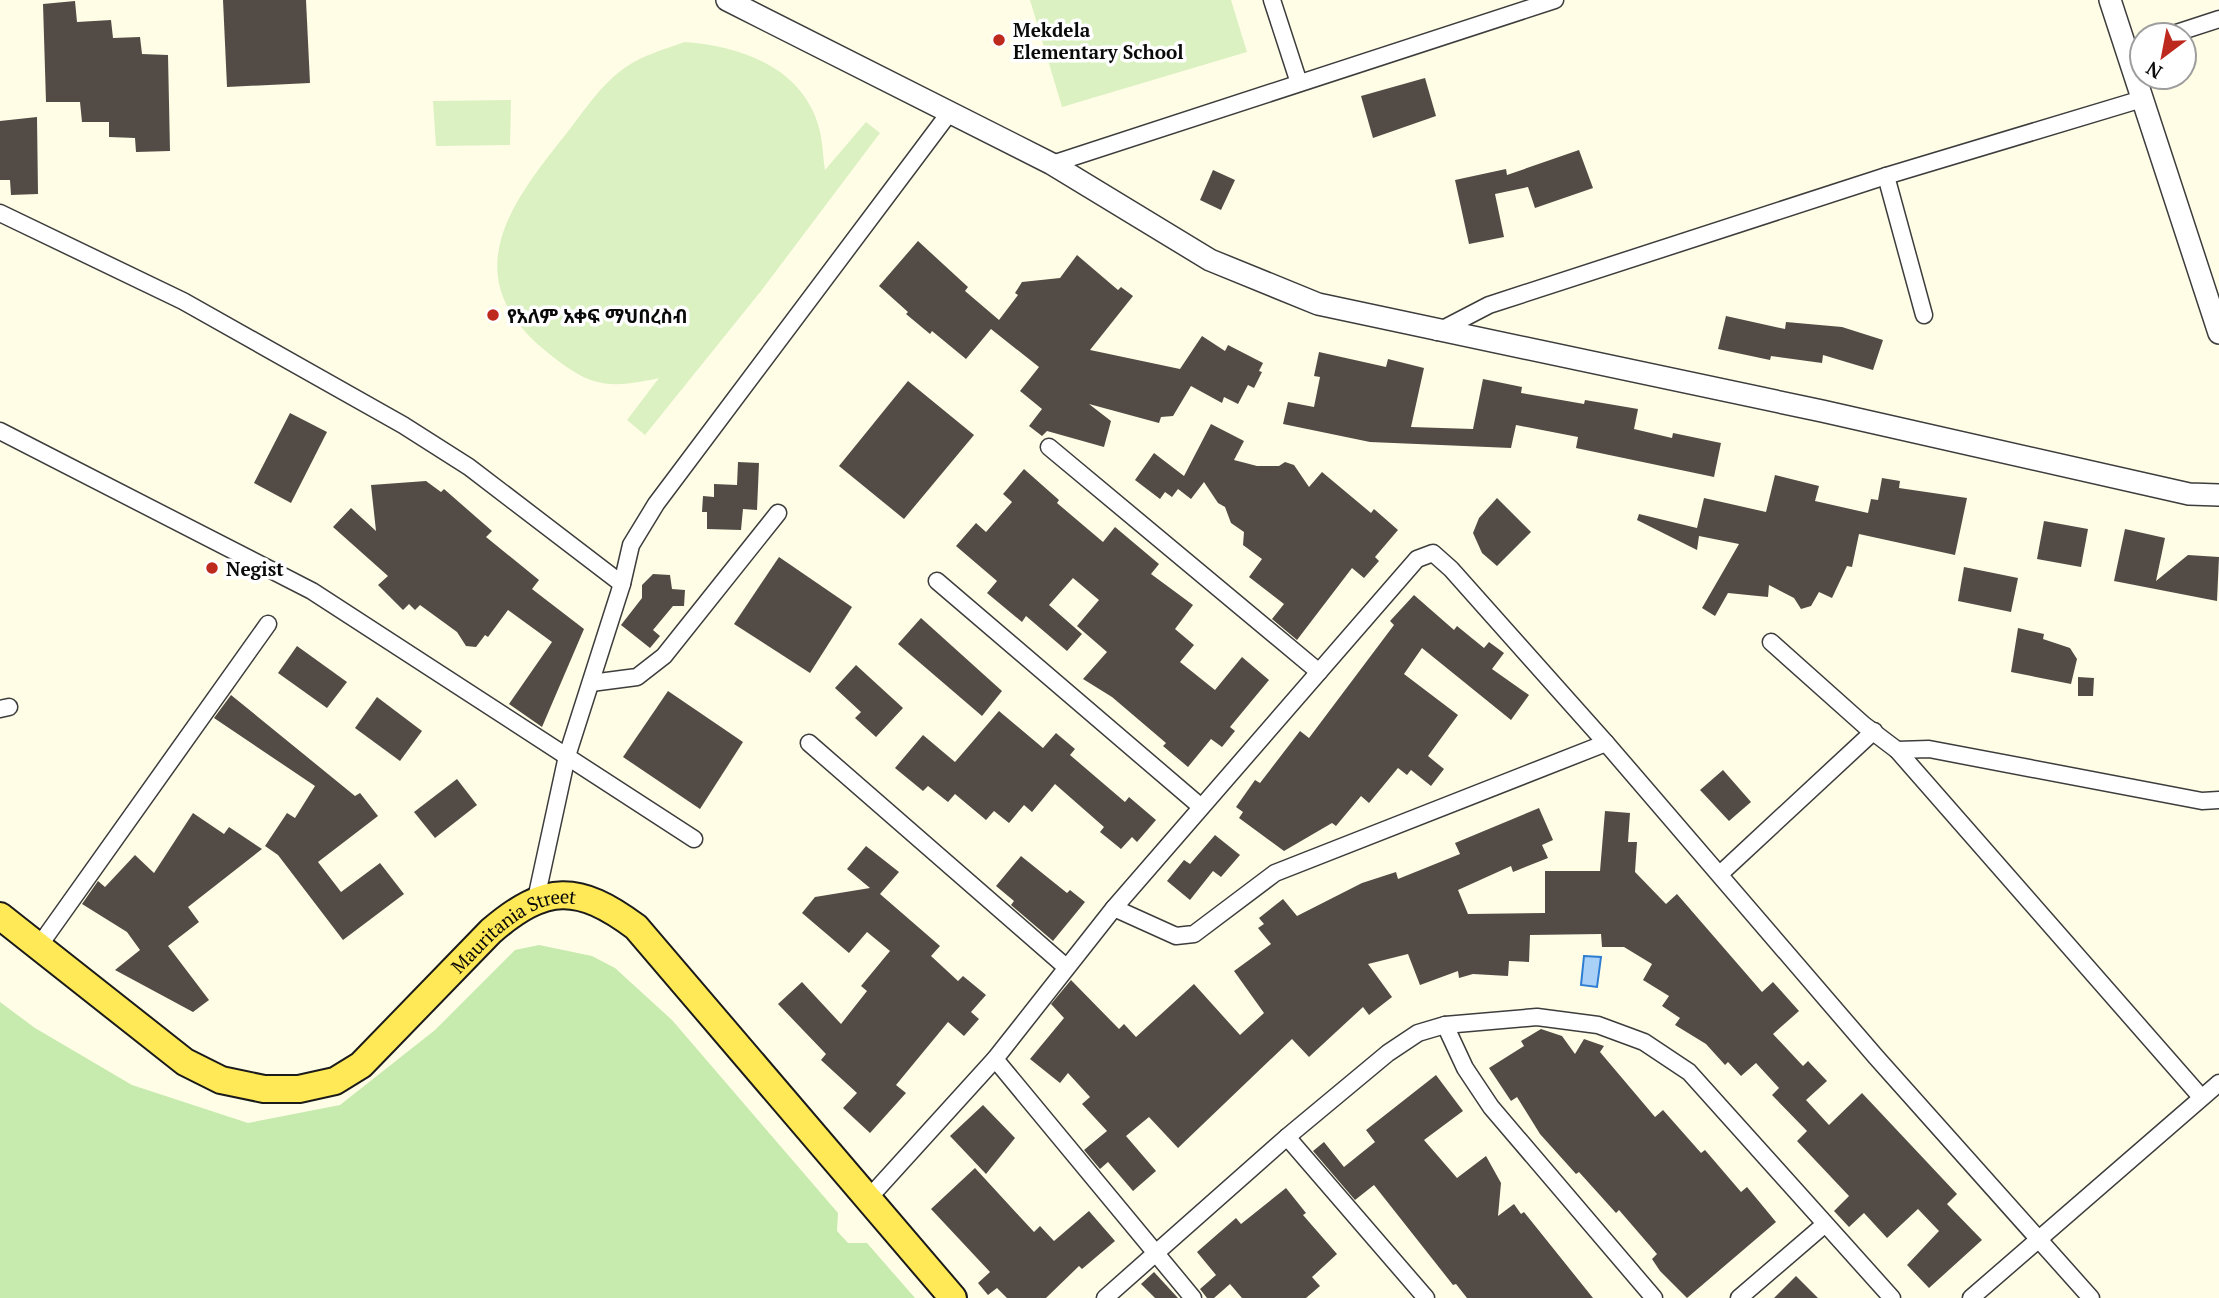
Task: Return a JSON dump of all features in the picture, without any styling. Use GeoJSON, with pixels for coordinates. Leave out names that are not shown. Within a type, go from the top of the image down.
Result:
{"type":"FeatureCollection","features":[{"type":"Feature","properties":{"kind":"main road","name":"Mauritania Street"},"geometry":{"type":"LineString","coordinates":[[0,916],[185,1062],[221,1080],[264,1089],[299,1089],[335,1081],[361,1065],[491,931],[514,911],[536,899],[557,895],[580,897],[609,907],[636,928],[953,1298]]}},
{"type":"Feature","properties":{"kind":"street"},"geometry":{"type":"LineString","coordinates":[[727,0],[1052,164],[1210,260],[1318,304],[1437,332],[1822,411],[2189,494],[2219,495]]}},
{"type":"Feature","properties":{"kind":"street"},"geometry":{"type":"LineString","coordinates":[[1272,0],[1299,83]]}},
{"type":"Feature","properties":{"kind":"street"},"geometry":{"type":"LineString","coordinates":[[1052,164],[1555,0]]}},
{"type":"Feature","properties":{"kind":"street"},"geometry":{"type":"LineString","coordinates":[[2110,0],[2128,35]]}},
{"type":"Feature","properties":{"kind":"street"},"geometry":{"type":"LineString","coordinates":[[2198,26],[2219,19]]}},
{"type":"Feature","properties":{"kind":"street"},"geometry":{"type":"LineString","coordinates":[[2141,91],[2212,285],[2219,332]]}},
{"type":"Feature","properties":{"kind":"street"},"geometry":{"type":"LineString","coordinates":[[1437,332],[1489,305],[1886,176],[2142,99]]}},
{"type":"Feature","properties":{"kind":"street"},"geometry":{"type":"LineString","coordinates":[[536,899],[567,756],[622,584],[631,545],[656,504],[950,112]]}},
{"type":"Feature","properties":{"kind":"street"},"geometry":{"type":"LineString","coordinates":[[1886,176],[1924,315]]}},
{"type":"Feature","properties":{"kind":"street"},"geometry":{"type":"LineString","coordinates":[[0,213],[183,301],[403,425],[469,467],[622,584]]}},
{"type":"Feature","properties":{"kind":"street"},"geometry":{"type":"LineString","coordinates":[[0,431],[312,591],[694,839]]}},
{"type":"Feature","properties":{"kind":"street"},"geometry":{"type":"LineString","coordinates":[[1049,447],[1319,672]]}},
{"type":"Feature","properties":{"kind":"street"},"geometry":{"type":"LineString","coordinates":[[591,682],[637,677],[664,656],[779,513]]}},
{"type":"Feature","properties":{"kind":"street"},"geometry":{"type":"LineString","coordinates":[[867,1199],[995,1059],[1066,967],[1200,806],[1417,559],[1433,553],[1451,569],[1606,743],[1876,1058],[2091,1298]]}},
{"type":"Feature","properties":{"kind":"street"},"geometry":{"type":"LineString","coordinates":[[937,581],[1200,806]]}},
{"type":"Feature","properties":{"kind":"street"},"geometry":{"type":"LineString","coordinates":[[39,946],[268,624]]}},
{"type":"Feature","properties":{"kind":"street"},"geometry":{"type":"LineString","coordinates":[[1771,642],[1897,750],[2201,1097]]}},
{"type":"Feature","properties":{"kind":"street"},"geometry":{"type":"LineString","coordinates":[[1720,874],[1874,731]]}},
{"type":"Feature","properties":{"kind":"street"},"geometry":{"type":"LineString","coordinates":[[809,743],[1066,967]]}},
{"type":"Feature","properties":{"kind":"street"},"geometry":{"type":"LineString","coordinates":[[1114,908],[1176,936],[1194,934],[1275,873],[1606,743]]}},
{"type":"Feature","properties":{"kind":"street"},"geometry":{"type":"LineString","coordinates":[[1897,750],[1929,749],[2202,802],[2219,800]]}},
{"type":"Feature","properties":{"kind":"street"},"geometry":{"type":"LineString","coordinates":[[1105,1298],[1287,1137],[1388,1053],[1418,1032],[1445,1025],[1537,1017],[1598,1025],[1644,1042],[1689,1072],[1892,1298]]}},
{"type":"Feature","properties":{"kind":"street"},"geometry":{"type":"LineString","coordinates":[[1445,1025],[1465,1068],[1492,1107],[1654,1298]]}},
{"type":"Feature","properties":{"kind":"street"},"geometry":{"type":"LineString","coordinates":[[995,1059],[1193,1298]]}},
{"type":"Feature","properties":{"kind":"street"},"geometry":{"type":"LineString","coordinates":[[1971,1298],[2219,1083]]}},
{"type":"Feature","properties":{"kind":"street"},"geometry":{"type":"LineString","coordinates":[[1287,1137],[1426,1298]]}},
{"type":"Feature","properties":{"kind":"street"},"geometry":{"type":"LineString","coordinates":[[1739,1298],[1824,1225]]}},
{"type":"Feature","properties":{"kind":"green space"},"geometry":{"type":"Polygon","coordinates":[[[1030,0],[1231,0],[1247,52],[1062,107],[1030,0]]]}},
{"type":"Feature","properties":{"kind":"green space"},"geometry":{"type":"Polygon","coordinates":[[[685,42],[707,44],[749,56],[786,77],[801,92],[813,110],[820,132],[825,170],[866,122],[880,133],[761,291],[645,435],[627,420],[659,378],[611,384],[598,382],[575,372],[547,352],[519,324],[503,297],[497,269],[500,242],[510,215],[545,161],[593,98],[617,74],[633,63],[685,42]]]}},
{"type":"Feature","properties":{"kind":"green space"},"geometry":{"type":"Polygon","coordinates":[[[511,100],[510,145],[436,146],[433,101],[511,100]]]}},
{"type":"Feature","properties":{"kind":"green space"},"geometry":{"type":"Polygon","coordinates":[[[539,945],[592,956],[615,968],[672,1020],[838,1213],[837,1231],[848,1243],[867,1243],[915,1298],[0,1298],[0,1002],[35,1028],[132,1085],[248,1123],[340,1105],[435,1030],[515,950],[539,945]]]}},
{"type":"Feature","properties":{"kind":"water"},"geometry":{"type":"Polygon","coordinates":[[[1584,956],[1601,957],[1597,987],[1581,985],[1584,956]]]}},
{"type":"Feature","properties":{"kind":"building"},"geometry":{"type":"Polygon","coordinates":[[[223,0],[306,0],[310,83],[227,87],[223,0]]]}},
{"type":"Feature","properties":{"kind":"building"},"geometry":{"type":"Polygon","coordinates":[[[75,1],[77,22],[111,20],[113,38],[140,37],[142,54],[168,55],[170,151],[136,152],[135,138],[109,137],[109,122],[82,122],[80,102],[46,102],[43,4],[75,1]]]}},
{"type":"Feature","properties":{"kind":"building"},"geometry":{"type":"Polygon","coordinates":[[[1425,78],[1436,116],[1373,138],[1361,96],[1425,78]]]}},
{"type":"Feature","properties":{"kind":"building"},"geometry":{"type":"Polygon","coordinates":[[[37,117],[38,194],[11,195],[10,180],[0,180],[0,121],[37,117]]]}},
{"type":"Feature","properties":{"kind":"building"},"geometry":{"type":"Polygon","coordinates":[[[1579,150],[1593,188],[1535,208],[1528,187],[1495,194],[1504,237],[1469,244],[1455,180],[1506,169],[1507,175],[1579,150]]]}},
{"type":"Feature","properties":{"kind":"building"},"geometry":{"type":"Polygon","coordinates":[[[1213,170],[1235,180],[1221,210],[1200,200],[1213,170]]]}},
{"type":"Feature","properties":{"kind":"building"},"geometry":{"type":"Polygon","coordinates":[[[918,241],[968,287],[965,291],[999,320],[1018,295],[1015,293],[1022,282],[1060,278],[1077,255],[1118,290],[1121,287],[1133,296],[1090,350],[1180,369],[1202,336],[1225,351],[1228,345],[1263,363],[1259,371],[1262,372],[1254,388],[1248,385],[1238,404],[1224,397],[1222,403],[1191,386],[1173,416],[1161,417],[1159,423],[1089,404],[1111,421],[1104,447],[1047,431],[1042,436],[1029,426],[1042,409],[1020,391],[1039,367],[991,329],[966,359],[906,314],[908,312],[879,286],[918,241]]]}},
{"type":"Feature","properties":{"kind":"building"},"geometry":{"type":"Polygon","coordinates":[[[1726,316],[1785,329],[1786,322],[1842,327],[1883,340],[1873,370],[1823,355],[1822,363],[1771,356],[1770,360],[1718,349],[1726,316]]]}},
{"type":"Feature","properties":{"kind":"building"},"geometry":{"type":"Polygon","coordinates":[[[1319,352],[1386,367],[1388,359],[1424,368],[1411,427],[1473,429],[1483,379],[1522,387],[1521,393],[1584,404],[1585,400],[1638,409],[1634,429],[1672,438],[1673,433],[1721,443],[1714,477],[1576,448],[1578,437],[1516,425],[1511,448],[1370,442],[1283,424],[1288,402],[1314,407],[1320,377],[1314,376],[1319,352]]]}},
{"type":"Feature","properties":{"kind":"building"},"geometry":{"type":"Polygon","coordinates":[[[908,381],[974,435],[904,519],[839,466],[908,381]]]}},
{"type":"Feature","properties":{"kind":"building"},"geometry":{"type":"Polygon","coordinates":[[[290,413],[327,432],[291,503],[254,483],[290,413]]]}},
{"type":"Feature","properties":{"kind":"building"},"geometry":{"type":"Polygon","coordinates":[[[1211,424],[1244,441],[1234,460],[1257,466],[1279,466],[1285,462],[1294,465],[1309,487],[1322,472],[1371,513],[1374,509],[1398,530],[1375,557],[1379,561],[1364,578],[1352,568],[1297,640],[1272,619],[1284,604],[1249,577],[1262,559],[1243,545],[1244,532],[1231,523],[1225,507],[1218,503],[1204,482],[1191,499],[1178,489],[1172,497],[1165,492],[1160,499],[1135,480],[1154,453],[1184,476],[1211,424]]]}},
{"type":"Feature","properties":{"kind":"building"},"geometry":{"type":"Polygon","coordinates":[[[738,462],[759,463],[757,510],[743,509],[741,530],[707,529],[707,512],[702,512],[703,496],[714,497],[714,484],[737,485],[738,462]]]}},
{"type":"Feature","properties":{"kind":"building"},"geometry":{"type":"Polygon","coordinates":[[[1024,469],[1059,500],[1057,503],[1103,542],[1115,527],[1159,564],[1151,574],[1193,605],[1175,629],[1194,645],[1180,662],[1215,690],[1242,657],[1269,680],[1230,727],[1235,731],[1222,747],[1211,739],[1188,767],[1163,746],[1166,743],[1112,697],[1083,679],[1107,652],[1077,626],[1099,600],[1073,578],[1049,605],[1082,634],[1067,651],[1026,616],[1022,622],[987,593],[997,581],[956,546],[976,523],[986,532],[1012,502],[1003,494],[1024,469]]]}},
{"type":"Feature","properties":{"kind":"building"},"geometry":{"type":"Polygon","coordinates":[[[1775,475],[1819,486],[1815,501],[1868,513],[1871,499],[1878,500],[1882,478],[1900,481],[1899,488],[1967,498],[1955,555],[1859,534],[1852,567],[1847,566],[1832,598],[1819,592],[1811,606],[1801,609],[1794,598],[1769,585],[1768,597],[1728,593],[1715,616],[1702,608],[1739,544],[1699,536],[1697,550],[1637,520],[1639,514],[1697,528],[1704,498],[1766,512],[1775,475]]]}},
{"type":"Feature","properties":{"kind":"building"},"geometry":{"type":"Polygon","coordinates":[[[426,481],[441,492],[444,489],[492,531],[486,537],[539,580],[532,589],[584,629],[542,727],[509,704],[552,642],[508,610],[488,637],[485,635],[476,647],[466,646],[457,632],[420,605],[415,610],[409,604],[403,610],[378,585],[388,576],[333,527],[351,508],[376,531],[371,485],[426,481]]]}},
{"type":"Feature","properties":{"kind":"building"},"geometry":{"type":"Polygon","coordinates":[[[1497,498],[1531,532],[1497,566],[1482,553],[1473,533],[1479,518],[1497,498]]]}},
{"type":"Feature","properties":{"kind":"building"},"geometry":{"type":"Polygon","coordinates":[[[2044,521],[2088,529],[2081,567],[2037,559],[2044,521]]]}},
{"type":"Feature","properties":{"kind":"building"},"geometry":{"type":"Polygon","coordinates":[[[2125,529],[2165,538],[2156,581],[2188,555],[2219,557],[2217,601],[2114,581],[2125,529]]]}},
{"type":"Feature","properties":{"kind":"building"},"geometry":{"type":"Polygon","coordinates":[[[779,557],[852,607],[810,673],[734,624],[779,557]]]}},
{"type":"Feature","properties":{"kind":"building"},"geometry":{"type":"Polygon","coordinates":[[[1964,567],[2018,578],[2011,612],[1958,601],[1964,567]]]}},
{"type":"Feature","properties":{"kind":"building"},"geometry":{"type":"Polygon","coordinates":[[[653,574],[670,575],[672,589],[685,590],[684,606],[673,606],[653,630],[660,636],[650,648],[621,625],[642,598],[642,585],[653,574]]]}},
{"type":"Feature","properties":{"kind":"building"},"geometry":{"type":"Polygon","coordinates":[[[1414,595],[1454,630],[1457,626],[1484,648],[1489,642],[1504,653],[1492,669],[1529,695],[1511,720],[1422,648],[1404,674],[1458,715],[1428,756],[1444,769],[1431,786],[1411,770],[1407,775],[1398,768],[1369,803],[1361,796],[1336,826],[1332,823],[1284,851],[1239,818],[1243,812],[1236,807],[1255,780],[1260,783],[1300,731],[1309,738],[1394,625],[1390,621],[1414,595]]]}},
{"type":"Feature","properties":{"kind":"building"},"geometry":{"type":"Polygon","coordinates":[[[921,618],[1002,691],[982,716],[898,644],[921,618]]]}},
{"type":"Feature","properties":{"kind":"building"},"geometry":{"type":"Polygon","coordinates":[[[2018,628],[2044,634],[2043,639],[2070,648],[2077,659],[2071,684],[2011,672],[2018,628]]]}},
{"type":"Feature","properties":{"kind":"building"},"geometry":{"type":"Polygon","coordinates":[[[297,646],[347,682],[327,708],[278,673],[297,646]]]}},
{"type":"Feature","properties":{"kind":"building"},"geometry":{"type":"Polygon","coordinates":[[[856,665],[903,708],[876,737],[855,718],[861,712],[835,688],[856,665]]]}},
{"type":"Feature","properties":{"kind":"building"},"geometry":{"type":"Polygon","coordinates":[[[2078,677],[2094,678],[2093,696],[2078,696],[2078,677]]]}},
{"type":"Feature","properties":{"kind":"building"},"geometry":{"type":"Polygon","coordinates":[[[668,691],[743,742],[700,809],[623,757],[668,691]]]}},
{"type":"Feature","properties":{"kind":"building"},"geometry":{"type":"Polygon","coordinates":[[[231,695],[355,796],[360,793],[378,816],[318,862],[341,892],[380,863],[404,894],[343,940],[278,855],[265,846],[287,813],[295,818],[315,786],[214,718],[231,695]]]}},
{"type":"Feature","properties":{"kind":"building"},"geometry":{"type":"Polygon","coordinates":[[[377,697],[422,731],[400,761],[355,728],[377,697]]]}},
{"type":"Feature","properties":{"kind":"building"},"geometry":{"type":"Polygon","coordinates":[[[999,711],[1043,748],[1056,733],[1075,749],[1070,755],[1125,802],[1129,797],[1156,820],[1137,842],[1132,837],[1121,849],[1100,832],[1104,827],[1055,784],[1032,812],[1024,805],[1009,823],[994,811],[986,820],[955,794],[948,802],[928,786],[923,791],[895,768],[923,735],[955,762],[999,711]]]}},
{"type":"Feature","properties":{"kind":"building"},"geometry":{"type":"Polygon","coordinates":[[[1723,770],[1751,802],[1729,821],[1700,790],[1723,770]]]}},
{"type":"Feature","properties":{"kind":"building"},"geometry":{"type":"Polygon","coordinates":[[[457,779],[477,805],[435,838],[414,812],[457,779]]]}},
{"type":"Feature","properties":{"kind":"building"},"geometry":{"type":"Polygon","coordinates":[[[1539,808],[1553,840],[1542,845],[1548,858],[1513,872],[1511,866],[1458,890],[1468,914],[1545,913],[1545,871],[1600,871],[1605,811],[1630,813],[1628,842],[1637,842],[1635,872],[1666,904],[1677,894],[1762,992],[1773,982],[1799,1011],[1773,1034],[1803,1066],[1808,1061],[1827,1081],[1806,1100],[1829,1125],[1862,1093],[1957,1194],[1947,1204],[1982,1240],[1929,1288],[1907,1265],[1939,1231],[1918,1209],[1887,1238],[1864,1213],[1849,1227],[1834,1211],[1849,1196],[1797,1141],[1807,1131],[1772,1095],[1779,1088],[1756,1063],[1741,1076],[1728,1062],[1725,1065],[1706,1044],[1675,1025],[1680,1018],[1662,1006],[1669,996],[1643,980],[1652,964],[1624,947],[1602,947],[1601,934],[1530,935],[1529,962],[1509,961],[1508,976],[1473,974],[1459,978],[1458,971],[1420,985],[1408,954],[1368,964],[1392,997],[1369,1015],[1363,1007],[1309,1057],[1292,1039],[1178,1148],[1149,1117],[1126,1136],[1156,1171],[1133,1191],[1108,1162],[1100,1169],[1084,1150],[1107,1131],[1082,1104],[1090,1097],[1068,1073],[1060,1083],[1030,1059],[1064,1018],[1051,1004],[1071,980],[1119,1029],[1124,1024],[1136,1037],[1194,984],[1240,1035],[1264,1013],[1234,971],[1271,944],[1258,928],[1264,924],[1259,918],[1283,899],[1297,916],[1362,883],[1396,872],[1398,879],[1460,854],[1455,843],[1539,808]]]}},
{"type":"Feature","properties":{"kind":"building"},"geometry":{"type":"Polygon","coordinates":[[[193,813],[224,834],[229,827],[262,849],[188,907],[199,922],[168,946],[209,1000],[193,1012],[115,970],[140,950],[127,932],[82,904],[98,881],[105,887],[135,855],[154,873],[193,813]]]}},
{"type":"Feature","properties":{"kind":"building"},"geometry":{"type":"Polygon","coordinates":[[[1215,835],[1240,855],[1221,877],[1213,871],[1190,900],[1167,881],[1184,860],[1190,864],[1215,835]]]}},
{"type":"Feature","properties":{"kind":"building"},"geometry":{"type":"Polygon","coordinates":[[[866,846],[899,872],[880,894],[940,946],[931,956],[958,981],[963,976],[986,995],[971,1012],[979,1019],[964,1036],[948,1022],[896,1085],[906,1093],[870,1133],[843,1108],[857,1093],[821,1060],[826,1054],[778,1004],[802,982],[841,1024],[867,991],[861,986],[890,951],[867,932],[849,953],[802,913],[815,897],[870,888],[847,869],[866,846]]]}},
{"type":"Feature","properties":{"kind":"building"},"geometry":{"type":"Polygon","coordinates":[[[1021,856],[1067,893],[1070,890],[1085,902],[1053,941],[1011,905],[1014,901],[996,886],[1021,856]]]}},
{"type":"Feature","properties":{"kind":"building"},"geometry":{"type":"Polygon","coordinates":[[[1541,1029],[1562,1036],[1575,1054],[1584,1039],[1604,1046],[1600,1052],[1655,1117],[1663,1110],[1701,1153],[1705,1150],[1741,1192],[1747,1187],[1776,1222],[1687,1298],[1660,1271],[1652,1259],[1657,1254],[1619,1210],[1616,1213],[1579,1172],[1576,1174],[1540,1134],[1517,1097],[1511,1101],[1489,1068],[1524,1046],[1521,1041],[1541,1029]]]}},
{"type":"Feature","properties":{"kind":"building"},"geometry":{"type":"Polygon","coordinates":[[[1436,1075],[1463,1111],[1424,1140],[1457,1178],[1486,1156],[1501,1183],[1498,1216],[1514,1204],[1521,1214],[1524,1212],[1593,1298],[1467,1298],[1456,1284],[1453,1285],[1374,1185],[1355,1200],[1313,1151],[1324,1142],[1344,1167],[1375,1142],[1366,1130],[1436,1075]]]}},
{"type":"Feature","properties":{"kind":"building"},"geometry":{"type":"Polygon","coordinates":[[[983,1105],[1015,1138],[986,1174],[950,1136],[983,1105]]]}},
{"type":"Feature","properties":{"kind":"building"},"geometry":{"type":"Polygon","coordinates":[[[975,1168],[1034,1232],[1040,1226],[1054,1241],[1089,1211],[1115,1241],[1082,1269],[1079,1266],[1046,1298],[1007,1298],[997,1288],[988,1295],[978,1283],[990,1272],[931,1209],[975,1168]]]}},
{"type":"Feature","properties":{"kind":"building"},"geometry":{"type":"Polygon","coordinates":[[[1286,1188],[1306,1213],[1303,1215],[1337,1254],[1312,1277],[1320,1286],[1306,1298],[1242,1298],[1230,1284],[1214,1298],[1207,1298],[1200,1289],[1216,1275],[1197,1252],[1236,1218],[1241,1224],[1286,1188]]]}},
{"type":"Feature","properties":{"kind":"building"},"geometry":{"type":"Polygon","coordinates":[[[1154,1272],[1178,1298],[1155,1298],[1141,1284],[1154,1272]]]}},
{"type":"Feature","properties":{"kind":"building"},"geometry":{"type":"Polygon","coordinates":[[[1796,1276],[1818,1298],[1774,1298],[1796,1276]]]}},
{"type":"Feature","properties":{"kind":"place","name":"Mekdela Elementary School"},"geometry":{"type":"Point","coordinates":[999,40]}},
{"type":"Feature","properties":{"kind":"place","name":"የአለም አቀፍ ማህበረስብ"},"geometry":{"type":"Point","coordinates":[493,315]}},
{"type":"Feature","properties":{"kind":"place","name":"Negist"},"geometry":{"type":"Point","coordinates":[212,568]}}]}
